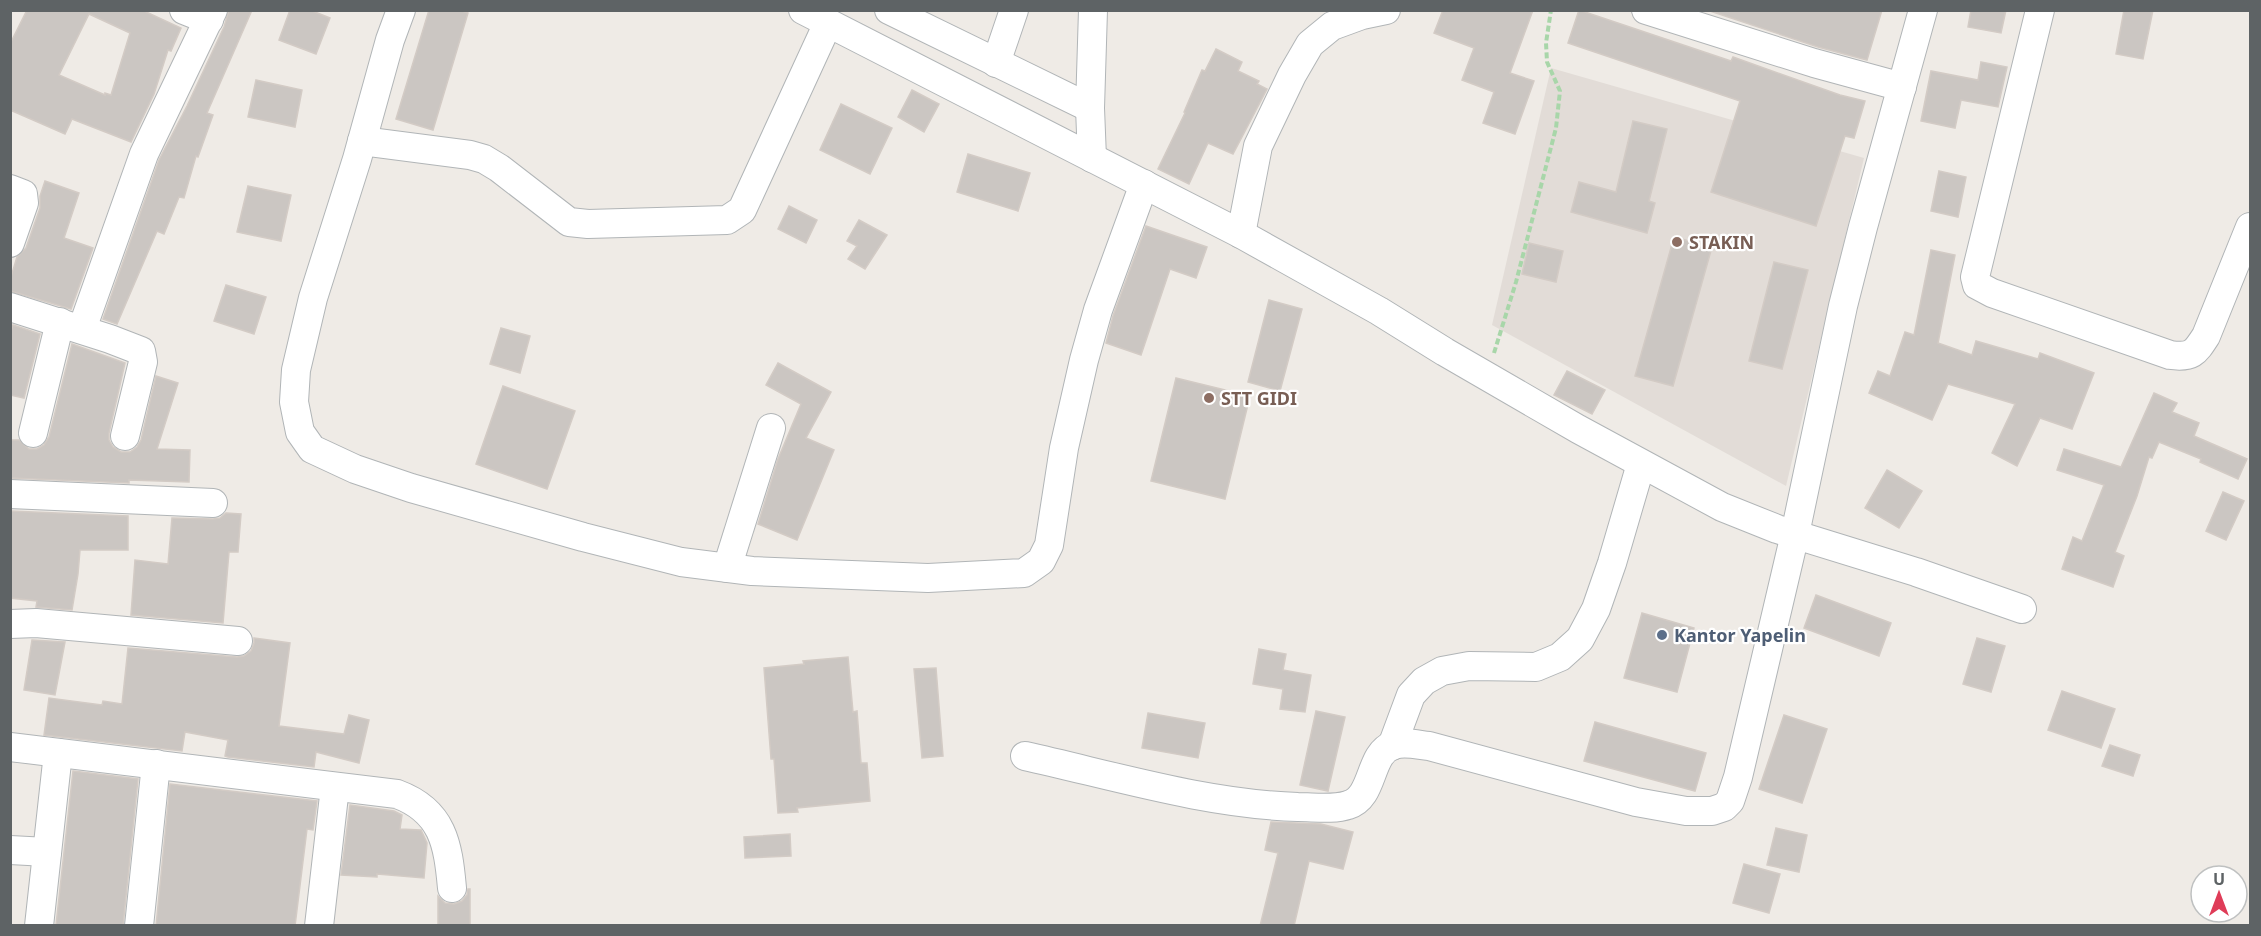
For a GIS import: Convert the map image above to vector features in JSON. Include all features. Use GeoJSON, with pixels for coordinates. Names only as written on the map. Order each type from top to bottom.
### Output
{"type":"FeatureCollection","features":[{"type":"Feature","properties":{"kind":"street"},"geometry":{"type":"LineString","coordinates":[[401,10],[313,298],[296,370],[294,402],[300,432],[312,449],[355,469],[411,488],[670,560],[752,572],[928,578],[1024,573],[1041,561],[1048,545],[1064,448],[1098,310],[1116,170],[1090,108],[1093,10]]}},
{"type":"Feature","properties":{"kind":"street"},"geometry":{"type":"LineString","coordinates":[[803,10],[1242,234],[1641,464],[1722,507],[1777,529],[1916,572],[2022,609]]}},
{"type":"Feature","properties":{"kind":"street"},"geometry":{"type":"LineString","coordinates":[[889,10],[1090,108]]}},
{"type":"Feature","properties":{"kind":"street"},"geometry":{"type":"LineString","coordinates":[[996,63],[1014,10]]}},
{"type":"Feature","properties":{"kind":"street"},"geometry":{"type":"LineString","coordinates":[[1242,234],[1258,146],[1292,75],[1310,44],[1321,10]]}},
{"type":"Feature","properties":{"kind":"street"},"geometry":{"type":"LineString","coordinates":[[1310,44],[1332,26],[1362,15],[1386,10]]}},
{"type":"Feature","properties":{"kind":"street"},"geometry":{"type":"LineString","coordinates":[[1646,10],[1814,63],[1902,87]]}},
{"type":"Feature","properties":{"kind":"street"},"geometry":{"type":"LineString","coordinates":[[1025,756],[1245,804],[1335,807],[1351,805],[1363,794],[1381,754],[1392,746],[1407,743],[1430,746],[1625,799],[1686,811],[1712,811],[1724,807],[1730,801],[1738,777],[1795,534],[1846,295],[1923,10]]}},
{"type":"Feature","properties":{"kind":"street"},"geometry":{"type":"LineString","coordinates":[[2040,10],[1975,277],[1977,285],[1992,293],[2114,336],[2170,355],[2183,357],[2196,352],[2206,336],[2250,227]]}},
{"type":"Feature","properties":{"kind":"street"},"geometry":{"type":"LineString","coordinates":[[33,433],[71,326],[202,14]]}},
{"type":"Feature","properties":{"kind":"street"},"geometry":{"type":"LineString","coordinates":[[362,141],[484,159],[569,222],[588,225],[727,220],[742,210],[828,23]]}},
{"type":"Feature","properties":{"kind":"street"},"geometry":{"type":"LineString","coordinates":[[10,189],[23,194],[24,203],[10,243]]}},
{"type":"Feature","properties":{"kind":"street"},"geometry":{"type":"LineString","coordinates":[[10,307],[138,348],[144,354],[125,436]]}},
{"type":"Feature","properties":{"kind":"street"},"geometry":{"type":"LineString","coordinates":[[727,568],[771,428]]}},
{"type":"Feature","properties":{"kind":"street"},"geometry":{"type":"LineString","coordinates":[[1392,746],[1411,695],[1424,681],[1442,671],[1468,666],[1536,667],[1560,657],[1580,639],[1596,609],[1641,464]]}},
{"type":"Feature","properties":{"kind":"street"},"geometry":{"type":"LineString","coordinates":[[10,494],[213,503]]}},
{"type":"Feature","properties":{"kind":"street"},"geometry":{"type":"LineString","coordinates":[[10,624],[36,623],[238,641]]}},
{"type":"Feature","properties":{"kind":"street"},"geometry":{"type":"LineString","coordinates":[[10,747],[397,794],[425,808],[437,824],[445,840],[452,888]]}},
{"type":"Feature","properties":{"kind":"street"},"geometry":{"type":"LineString","coordinates":[[39,926],[58,753]]}},
{"type":"Feature","properties":{"kind":"street"},"geometry":{"type":"LineString","coordinates":[[139,926],[156,764]]}},
{"type":"Feature","properties":{"kind":"street"},"geometry":{"type":"LineString","coordinates":[[319,926],[335,787]]}},
{"type":"Feature","properties":{"kind":"street"},"geometry":{"type":"LineString","coordinates":[[10,849],[47,852]]}},
{"type":"Feature","properties":{"kind":"path"},"geometry":{"type":"LineString","coordinates":[[1487,376],[1516,282],[1556,128],[1560,91],[1547,62],[1551,10]]}},
{"type":"Feature","properties":{"kind":"shaded area","name":"STAKIN"},"geometry":{"type":"Polygon","coordinates":[[[1551,68],[1864,158],[1786,486],[1492,325],[1551,68]]]}},
{"type":"Feature","properties":{"kind":"building"},"geometry":{"type":"Polygon","coordinates":[[[27,10],[142,10],[181,28],[171,51],[168,50],[154,94],[131,142],[72,119],[65,134],[10,110],[10,44],[27,10]],[[89,14],[59,75],[105,95],[105,93],[111,95],[130,33],[89,14]]]}},
{"type":"Feature","properties":{"kind":"building"},"geometry":{"type":"Polygon","coordinates":[[[229,10],[252,10],[207,113],[213,115],[198,157],[196,156],[184,198],[179,197],[164,234],[157,231],[117,324],[103,319],[159,160],[224,27],[229,10]]]}},
{"type":"Feature","properties":{"kind":"building"},"geometry":{"type":"Polygon","coordinates":[[[290,10],[310,10],[330,18],[316,54],[279,40],[290,10]]]}},
{"type":"Feature","properties":{"kind":"building"},"geometry":{"type":"Polygon","coordinates":[[[429,10],[459,10],[468,13],[433,130],[396,119],[429,10]]]}},
{"type":"Feature","properties":{"kind":"building"},"geometry":{"type":"Polygon","coordinates":[[[1443,10],[1533,10],[1510,73],[1534,81],[1515,134],[1483,123],[1494,92],[1462,80],[1474,48],[1434,33],[1443,10]]]}},
{"type":"Feature","properties":{"kind":"building"},"geometry":{"type":"Polygon","coordinates":[[[1579,10],[1731,61],[1733,57],[1840,95],[1865,101],[1854,138],[1845,136],[1816,226],[1711,192],[1740,101],[1568,43],[1579,10]]]}},
{"type":"Feature","properties":{"kind":"building"},"geometry":{"type":"Polygon","coordinates":[[[1707,10],[1882,10],[1867,60],[1818,47],[1707,10]]]}},
{"type":"Feature","properties":{"kind":"building"},"geometry":{"type":"Polygon","coordinates":[[[1971,10],[2006,10],[2001,33],[1968,27],[1971,10]]]}},
{"type":"Feature","properties":{"kind":"building"},"geometry":{"type":"Polygon","coordinates":[[[2124,10],[2153,10],[2143,59],[2116,54],[2124,10]]]}},
{"type":"Feature","properties":{"kind":"building"},"geometry":{"type":"Polygon","coordinates":[[[1216,49],[1242,62],[1238,71],[1259,81],[1257,84],[1267,89],[1233,154],[1208,143],[1189,184],[1158,169],[1185,113],[1202,70],[1205,71],[1216,49]]]}},
{"type":"Feature","properties":{"kind":"building"},"geometry":{"type":"Polygon","coordinates":[[[1981,62],[2007,67],[1998,107],[1961,100],[1955,128],[1921,121],[1931,71],[1978,80],[1981,62]]]}},
{"type":"Feature","properties":{"kind":"building"},"geometry":{"type":"Polygon","coordinates":[[[256,80],[302,90],[295,127],[248,117],[256,80]]]}},
{"type":"Feature","properties":{"kind":"building"},"geometry":{"type":"Polygon","coordinates":[[[912,90],[939,104],[924,132],[898,117],[912,90]]]}},
{"type":"Feature","properties":{"kind":"building"},"geometry":{"type":"Polygon","coordinates":[[[841,104],[892,128],[870,174],[820,150],[841,104]]]}},
{"type":"Feature","properties":{"kind":"building"},"geometry":{"type":"Polygon","coordinates":[[[1633,121],[1667,129],[1649,201],[1655,203],[1647,233],[1571,212],[1579,182],[1616,192],[1633,121]]]}},
{"type":"Feature","properties":{"kind":"building"},"geometry":{"type":"Polygon","coordinates":[[[968,154],[1030,173],[1018,211],[957,192],[968,154]]]}},
{"type":"Feature","properties":{"kind":"building"},"geometry":{"type":"Polygon","coordinates":[[[1939,171],[1966,177],[1958,217],[1931,211],[1939,171]]]}},
{"type":"Feature","properties":{"kind":"building"},"geometry":{"type":"Polygon","coordinates":[[[45,181],[79,193],[64,238],[93,248],[71,309],[10,291],[10,280],[17,257],[26,248],[40,208],[40,196],[45,181]]]}},
{"type":"Feature","properties":{"kind":"building"},"geometry":{"type":"Polygon","coordinates":[[[248,186],[291,195],[281,241],[237,232],[248,186]]]}},
{"type":"Feature","properties":{"kind":"building"},"geometry":{"type":"Polygon","coordinates":[[[789,206],[817,220],[806,243],[778,229],[789,206]]]}},
{"type":"Feature","properties":{"kind":"building"},"geometry":{"type":"Polygon","coordinates":[[[859,220],[887,235],[865,269],[848,259],[857,246],[847,241],[859,220]]]}},
{"type":"Feature","properties":{"kind":"building"},"geometry":{"type":"Polygon","coordinates":[[[1146,226],[1207,247],[1196,278],[1170,269],[1141,355],[1106,343],[1113,316],[1146,226]]]}},
{"type":"Feature","properties":{"kind":"building"},"geometry":{"type":"Polygon","coordinates":[[[1674,237],[1712,247],[1673,386],[1635,376],[1674,237]]]}},
{"type":"Feature","properties":{"kind":"building"},"geometry":{"type":"Polygon","coordinates":[[[1529,243],[1563,251],[1556,282],[1522,274],[1529,243]]]}},
{"type":"Feature","properties":{"kind":"building"},"geometry":{"type":"Polygon","coordinates":[[[1931,250],[1955,255],[1938,343],[1972,355],[1976,341],[2038,359],[2040,353],[2094,373],[2072,429],[2040,418],[2017,466],[1992,453],[2015,404],[1948,384],[1932,420],[1869,393],[1878,371],[1890,376],[1905,332],[1914,335],[1931,250]]]}},
{"type":"Feature","properties":{"kind":"building"},"geometry":{"type":"Polygon","coordinates":[[[1774,262],[1808,270],[1782,369],[1749,361],[1774,262]]]}},
{"type":"Feature","properties":{"kind":"building"},"geometry":{"type":"Polygon","coordinates":[[[226,285],[266,297],[254,334],[214,321],[226,285]]]}},
{"type":"Feature","properties":{"kind":"building"},"geometry":{"type":"Polygon","coordinates":[[[1269,300],[1302,309],[1280,391],[1248,382],[1269,300]]]}},
{"type":"Feature","properties":{"kind":"building"},"geometry":{"type":"Polygon","coordinates":[[[13,325],[40,334],[24,398],[10,395],[10,335],[13,325]]]}},
{"type":"Feature","properties":{"kind":"building"},"geometry":{"type":"Polygon","coordinates":[[[501,328],[530,336],[520,373],[490,364],[501,328]]]}},
{"type":"Feature","properties":{"kind":"building"},"geometry":{"type":"Polygon","coordinates":[[[72,344],[125,363],[109,433],[109,440],[113,447],[121,452],[130,452],[141,440],[156,376],[178,383],[157,449],[190,450],[189,482],[129,480],[129,483],[10,478],[10,440],[19,440],[29,449],[37,449],[44,445],[49,437],[72,344]]]}},
{"type":"Feature","properties":{"kind":"building"},"geometry":{"type":"Polygon","coordinates":[[[778,363],[831,392],[806,438],[834,450],[797,540],[758,524],[778,459],[801,404],[766,385],[778,363]]]}},
{"type":"Feature","properties":{"kind":"building"},"geometry":{"type":"Polygon","coordinates":[[[1567,371],[1605,390],[1592,414],[1554,395],[1567,371]]]}},
{"type":"Feature","properties":{"kind":"building"},"geometry":{"type":"Polygon","coordinates":[[[1176,378],[1250,396],[1225,499],[1151,481],[1176,378]]]}},
{"type":"Feature","properties":{"kind":"building"},"geometry":{"type":"Polygon","coordinates":[[[503,386],[575,411],[547,489],[476,464],[503,386]]]}},
{"type":"Feature","properties":{"kind":"building"},"geometry":{"type":"Polygon","coordinates":[[[2154,393],[2177,403],[2172,412],[2199,423],[2194,436],[2247,459],[2238,479],[2200,462],[2201,459],[2159,442],[2152,458],[2149,457],[2137,496],[2115,552],[2124,556],[2113,587],[2062,569],[2073,537],[2082,541],[2104,485],[2057,470],[2064,449],[2121,467],[2154,393]]]}},
{"type":"Feature","properties":{"kind":"building"},"geometry":{"type":"Polygon","coordinates":[[[1887,470],[1922,491],[1899,528],[1865,508],[1887,470]]]}},
{"type":"Feature","properties":{"kind":"building"},"geometry":{"type":"Polygon","coordinates":[[[2223,492],[2244,501],[2226,540],[2206,531],[2223,492]]]}},
{"type":"Feature","properties":{"kind":"building"},"geometry":{"type":"Polygon","coordinates":[[[10,511],[128,516],[128,550],[80,550],[72,610],[36,607],[37,601],[10,598],[10,511]]]}},
{"type":"Feature","properties":{"kind":"building"},"geometry":{"type":"Polygon","coordinates":[[[226,513],[241,514],[238,552],[229,552],[223,623],[131,615],[135,560],[168,564],[172,518],[213,519],[220,518],[226,513]]]}},
{"type":"Feature","properties":{"kind":"building"},"geometry":{"type":"Polygon","coordinates":[[[1816,595],[1891,623],[1879,656],[1804,628],[1816,595]]]}},
{"type":"Feature","properties":{"kind":"building"},"geometry":{"type":"Polygon","coordinates":[[[1642,613],[1694,628],[1677,692],[1624,678],[1642,613]]]}},
{"type":"Feature","properties":{"kind":"building"},"geometry":{"type":"Polygon","coordinates":[[[254,638],[290,643],[279,726],[344,734],[349,715],[369,720],[359,763],[316,752],[314,767],[228,757],[225,756],[228,740],[185,732],[182,751],[44,735],[49,698],[102,705],[103,701],[122,704],[128,648],[237,657],[244,656],[251,651],[254,638]]]}},
{"type":"Feature","properties":{"kind":"building"},"geometry":{"type":"Polygon","coordinates":[[[1977,638],[2005,646],[1991,692],[1963,684],[1977,638]]]}},
{"type":"Feature","properties":{"kind":"building"},"geometry":{"type":"Polygon","coordinates":[[[32,640],[65,642],[55,695],[24,690],[32,640]]]}},
{"type":"Feature","properties":{"kind":"building"},"geometry":{"type":"Polygon","coordinates":[[[1259,649],[1286,654],[1283,670],[1311,675],[1305,712],[1280,709],[1283,689],[1253,684],[1259,649]]]}},
{"type":"Feature","properties":{"kind":"building"},"geometry":{"type":"Polygon","coordinates":[[[848,657],[853,712],[857,711],[861,763],[867,763],[870,801],[797,808],[798,812],[778,813],[764,668],[804,664],[803,661],[848,657]]]}},
{"type":"Feature","properties":{"kind":"building"},"geometry":{"type":"Polygon","coordinates":[[[936,668],[943,756],[922,758],[914,669],[936,668]]]}},
{"type":"Feature","properties":{"kind":"building"},"geometry":{"type":"Polygon","coordinates":[[[2062,691],[2115,709],[2101,748],[2048,730],[2062,691]]]}},
{"type":"Feature","properties":{"kind":"building"},"geometry":{"type":"Polygon","coordinates":[[[1316,711],[1345,717],[1328,791],[1300,785],[1316,711]]]}},
{"type":"Feature","properties":{"kind":"building"},"geometry":{"type":"Polygon","coordinates":[[[1148,713],[1205,723],[1198,758],[1142,748],[1148,713]]]}},
{"type":"Feature","properties":{"kind":"building"},"geometry":{"type":"Polygon","coordinates":[[[1784,715],[1827,729],[1802,803],[1759,789],[1784,715]]]}},
{"type":"Feature","properties":{"kind":"building"},"geometry":{"type":"Polygon","coordinates":[[[1595,722],[1706,753],[1695,791],[1584,761],[1595,722]]]}},
{"type":"Feature","properties":{"kind":"building"},"geometry":{"type":"Polygon","coordinates":[[[2110,745],[2140,755],[2133,776],[2102,766],[2110,745]]]}},
{"type":"Feature","properties":{"kind":"building"},"geometry":{"type":"Polygon","coordinates":[[[73,771],[138,779],[123,926],[56,925],[73,771]]]}},
{"type":"Feature","properties":{"kind":"building"},"geometry":{"type":"Polygon","coordinates":[[[170,784],[317,801],[313,830],[307,829],[295,926],[156,926],[170,784]]]}},
{"type":"Feature","properties":{"kind":"building"},"geometry":{"type":"Polygon","coordinates":[[[350,805],[394,811],[402,815],[400,829],[421,830],[427,843],[424,878],[377,874],[377,877],[341,875],[350,805]]]}},
{"type":"Feature","properties":{"kind":"building"},"geometry":{"type":"Polygon","coordinates":[[[1271,822],[1321,824],[1353,832],[1343,869],[1309,861],[1294,926],[1260,926],[1278,853],[1265,850],[1271,822]]]}},
{"type":"Feature","properties":{"kind":"building"},"geometry":{"type":"Polygon","coordinates":[[[1776,828],[1807,835],[1799,872],[1767,865],[1776,828]]]}},
{"type":"Feature","properties":{"kind":"building"},"geometry":{"type":"Polygon","coordinates":[[[790,834],[791,856],[745,858],[744,837],[790,834]]]}},
{"type":"Feature","properties":{"kind":"building"},"geometry":{"type":"Polygon","coordinates":[[[1744,864],[1780,874],[1769,913],[1733,903],[1744,864]]]}},
{"type":"Feature","properties":{"kind":"building"},"geometry":{"type":"Polygon","coordinates":[[[470,889],[470,926],[438,926],[438,896],[445,903],[454,904],[462,901],[470,889]]]}},
{"type":"Feature","properties":{"kind":"place","name":"STAKIN"},"geometry":{"type":"Point","coordinates":[1677,242]}},
{"type":"Feature","properties":{"kind":"place","name":"STT GIDI"},"geometry":{"type":"Point","coordinates":[1209,398]}},
{"type":"Feature","properties":{"kind":"place","name":"Kantor Yapelin"},"geometry":{"type":"Point","coordinates":[1662,635]}}]}
